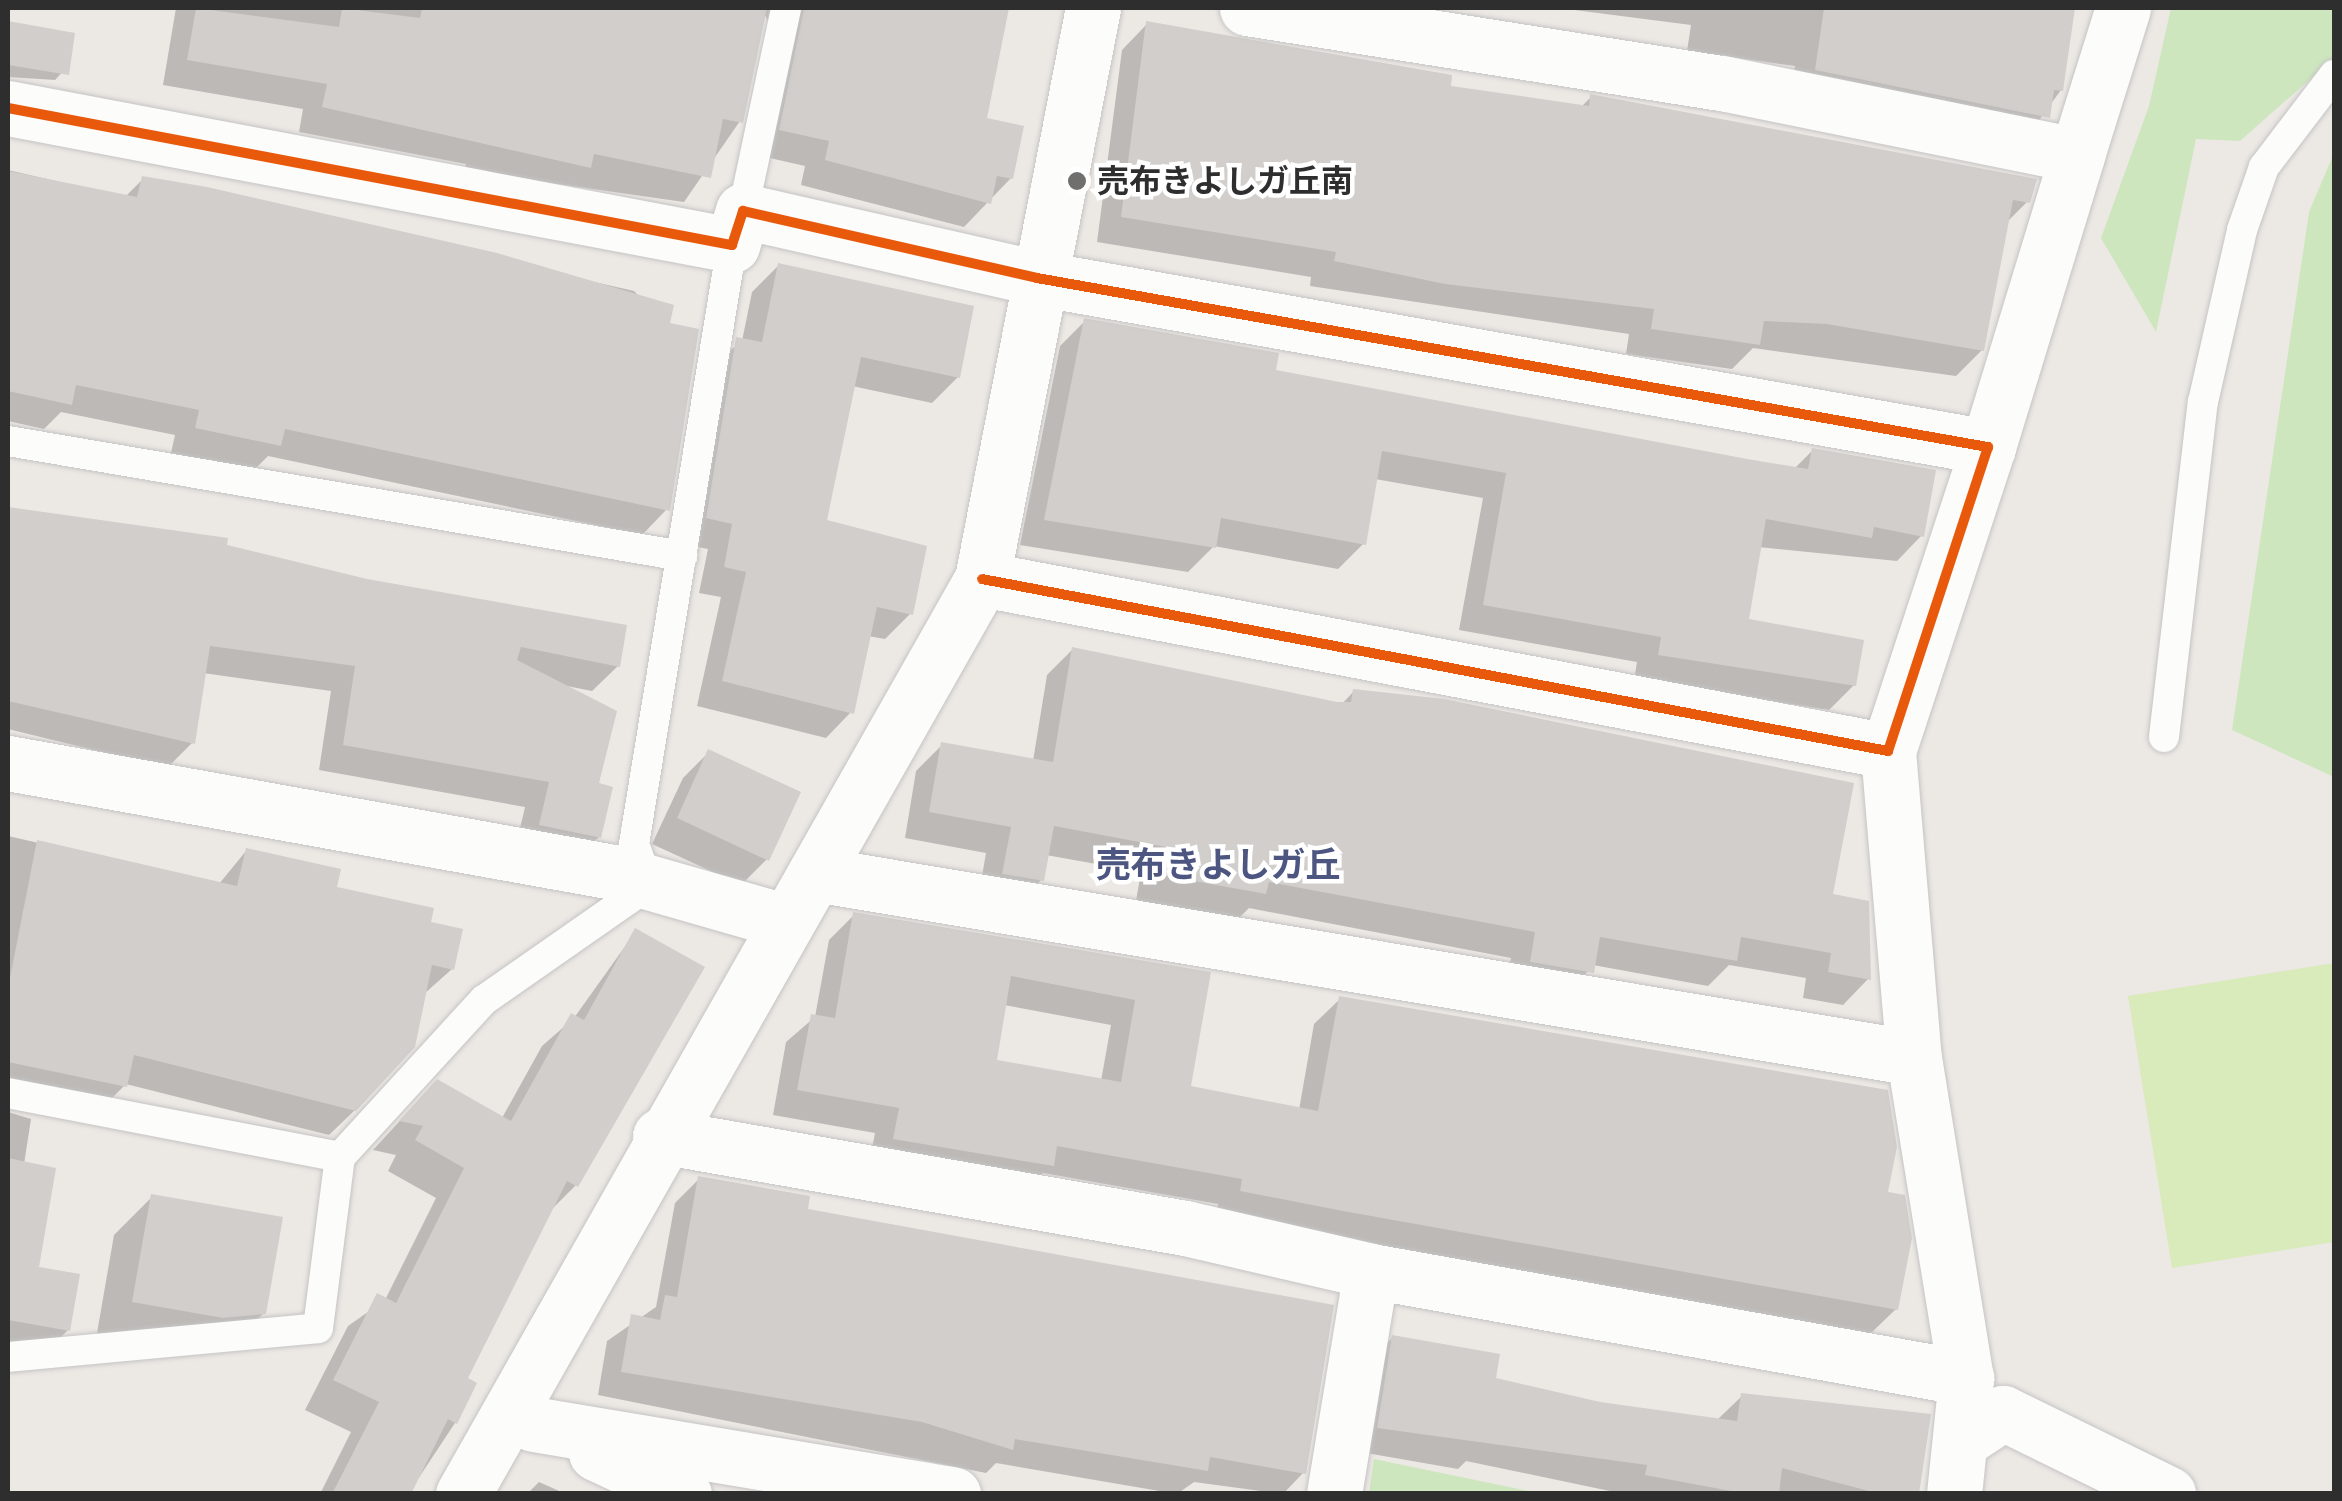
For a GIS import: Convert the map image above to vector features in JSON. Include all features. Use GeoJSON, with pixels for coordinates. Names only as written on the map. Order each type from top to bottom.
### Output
{"type":"FeatureCollection","features":[{"type":"Feature","properties":{"kind":"street"},"geometry":{"type":"LineString","coordinates":[[462,1494],[520,1419],[660,1136],[815,874],[982,579],[1037,278],[1094,8]]}},
{"type":"Feature","properties":{"kind":"street"},"geometry":{"type":"LineString","coordinates":[[1247,8],[1722,83],[2077,155]]}},
{"type":"Feature","properties":{"kind":"street"},"geometry":{"type":"LineString","coordinates":[[1954,1494],[1966,1378],[1914,1058],[1888,751],[1988,447],[2122,8]]}},
{"type":"Feature","properties":{"kind":"street"},"geometry":{"type":"LineString","coordinates":[[8,108],[1037,278],[1988,447]]}},
{"type":"Feature","properties":{"kind":"street"},"geometry":{"type":"LineString","coordinates":[[982,579],[1888,751]]}},
{"type":"Feature","properties":{"kind":"street"},"geometry":{"type":"LineString","coordinates":[[8,763],[649,884],[784,921]]}},
{"type":"Feature","properties":{"kind":"street"},"geometry":{"type":"LineString","coordinates":[[815,874],[1914,1058]]}},
{"type":"Feature","properties":{"kind":"street"},"geometry":{"type":"LineString","coordinates":[[660,1136],[1185,1228],[1372,1270],[1966,1378]]}},
{"type":"Feature","properties":{"kind":"street"},"geometry":{"type":"LineString","coordinates":[[1334,1494],[1372,1270]]}},
{"type":"Feature","properties":{"kind":"street"},"geometry":{"type":"LineString","coordinates":[[1962,1440],[2003,1413],[2168,1494]]}},
{"type":"Feature","properties":{"kind":"street"},"geometry":{"type":"LineString","coordinates":[[520,1419],[684,1494]]}},
{"type":"Feature","properties":{"kind":"street"},"geometry":{"type":"LineString","coordinates":[[520,1419],[953,1494]]}},
{"type":"Feature","properties":{"kind":"lane"},"geometry":{"type":"LineString","coordinates":[[8,1357],[318,1328],[340,1157],[484,1000],[649,884],[634,844],[738,228],[786,8]]}},
{"type":"Feature","properties":{"kind":"lane"},"geometry":{"type":"LineString","coordinates":[[2164,737],[2203,402],[2242,230],[2264,167],[2334,74]]}},
{"type":"Feature","properties":{"kind":"lane"},"geometry":{"type":"LineString","coordinates":[[8,441],[682,556]]}},
{"type":"Feature","properties":{"kind":"lane"},"geometry":{"type":"LineString","coordinates":[[8,1093],[340,1157]]}},
{"type":"Feature","properties":{"kind":"green space"},"geometry":{"type":"Polygon","coordinates":[[[2171,8],[2334,8],[2334,58],[2240,141],[2196,139],[2156,332],[2101,238],[2149,106],[2171,8]]]}},
{"type":"Feature","properties":{"kind":"green space"},"geometry":{"type":"Polygon","coordinates":[[[2334,153],[2334,777],[2232,730],[2309,212],[2334,153]]]}},
{"type":"Feature","properties":{"kind":"green space"},"geometry":{"type":"Polygon","coordinates":[[[2334,963],[2334,1242],[2172,1268],[2128,996],[2334,963]]]}},
{"type":"Feature","properties":{"kind":"green space"},"geometry":{"type":"Polygon","coordinates":[[[1374,1459],[1538,1493],[1369,1493],[1374,1459]]]}},
{"type":"Feature","properties":{"kind":"building"},"geometry":{"type":"Polygon","coordinates":[[[196,8],[339,27],[342,8],[420,18],[422,8],[767,8],[743,123],[723,119],[711,178],[594,154],[591,168],[322,107],[327,84],[187,60],[196,8]]]}},
{"type":"Feature","properties":{"kind":"building"},"geometry":{"type":"Polygon","coordinates":[[[804,8],[1009,8],[987,118],[1024,126],[1013,179],[997,176],[991,204],[825,160],[829,141],[779,130],[804,8]]]}},
{"type":"Feature","properties":{"kind":"building"},"geometry":{"type":"Polygon","coordinates":[[[1824,8],[2075,8],[2063,91],[2054,90],[2050,118],[1815,70],[1824,8]]]}},
{"type":"Feature","properties":{"kind":"building"},"geometry":{"type":"Polygon","coordinates":[[[8,21],[75,33],[69,75],[8,65],[8,21]]]}},
{"type":"Feature","properties":{"kind":"building"},"geometry":{"type":"Polygon","coordinates":[[[1146,21],[1452,75],[1451,86],[1589,106],[1590,94],[2037,179],[2030,203],[2013,200],[1984,351],[1827,324],[1764,321],[1760,345],[1651,329],[1654,309],[1445,284],[1334,261],[1336,252],[1121,217],[1146,21]]]}},
{"type":"Feature","properties":{"kind":"building"},"geometry":{"type":"Polygon","coordinates":[[[8,171],[137,197],[142,176],[207,187],[497,253],[674,305],[670,323],[699,329],[670,511],[285,429],[281,446],[195,428],[199,410],[76,385],[72,405],[8,391],[8,171]]]}},
{"type":"Feature","properties":{"kind":"building"},"geometry":{"type":"Polygon","coordinates":[[[778,263],[974,306],[960,378],[861,357],[827,520],[927,546],[913,615],[877,607],[854,714],[722,681],[746,572],[724,567],[732,524],[706,518],[736,337],[762,342],[778,263]]]}},
{"type":"Feature","properties":{"kind":"building"},"geometry":{"type":"Polygon","coordinates":[[[1084,318],[1279,353],[1276,370],[1747,459],[1808,469],[1812,448],[1936,470],[1924,537],[1874,527],[1872,538],[1766,519],[1749,619],[1864,640],[1856,686],[1658,655],[1661,637],[1483,605],[1506,473],[1382,451],[1366,545],[1221,518],[1216,548],[1044,520],[1084,318]]]}},
{"type":"Feature","properties":{"kind":"building"},"geometry":{"type":"Polygon","coordinates":[[[8,507],[228,538],[227,545],[367,579],[627,625],[620,667],[521,647],[517,660],[617,711],[599,783],[613,787],[601,838],[539,825],[549,782],[343,745],[355,666],[210,646],[195,744],[8,701],[8,507]]]}},
{"type":"Feature","properties":{"kind":"building"},"geometry":{"type":"Polygon","coordinates":[[[1072,647],[1337,702],[1351,702],[1353,689],[1444,699],[1854,783],[1833,894],[1869,901],[1871,980],[1828,972],[1831,953],[1741,937],[1737,961],[1600,937],[1594,973],[1530,962],[1535,932],[1269,882],[1266,894],[1161,875],[1166,847],[1054,826],[1044,881],[1002,874],[1011,827],[929,812],[941,742],[1053,762],[1072,647]]]}},
{"type":"Feature","properties":{"kind":"building"},"geometry":{"type":"Polygon","coordinates":[[[708,749],[801,792],[769,861],[677,818],[708,749]]]}},
{"type":"Feature","properties":{"kind":"building"},"geometry":{"type":"Polygon","coordinates":[[[37,840],[237,886],[246,848],[341,869],[337,887],[434,908],[431,922],[463,929],[454,970],[432,965],[415,1047],[356,1111],[134,1055],[127,1087],[8,1062],[8,988],[37,840]]]}},
{"type":"Feature","properties":{"kind":"building"},"geometry":{"type":"Polygon","coordinates":[[[853,912],[1211,972],[1191,1086],[1318,1111],[1339,996],[1888,1090],[1897,1147],[1888,1192],[1905,1195],[1912,1238],[1898,1310],[1240,1191],[1242,1179],[1057,1146],[1054,1166],[893,1139],[899,1108],[797,1090],[811,1014],[835,1018],[853,912]],[[1011,976],[997,1060],[1121,1082],[1135,1000],[1011,976]]]}},
{"type":"Feature","properties":{"kind":"building"},"geometry":{"type":"Polygon","coordinates":[[[635,928],[705,967],[578,1187],[567,1181],[468,1378],[477,1383],[457,1424],[448,1419],[411,1494],[332,1494],[379,1402],[333,1380],[377,1293],[396,1303],[464,1168],[415,1140],[423,1126],[399,1121],[437,1079],[511,1121],[571,1013],[584,1020],[635,928]]]}},
{"type":"Feature","properties":{"kind":"building"},"geometry":{"type":"Polygon","coordinates":[[[8,1158],[56,1168],[39,1267],[80,1274],[70,1331],[8,1320],[8,1158]]]}},
{"type":"Feature","properties":{"kind":"building"},"geometry":{"type":"Polygon","coordinates":[[[698,1176],[810,1196],[808,1209],[1334,1305],[1306,1474],[1210,1457],[1208,1471],[1015,1439],[1013,1450],[922,1422],[621,1372],[631,1314],[660,1320],[665,1295],[677,1297],[698,1176]]]}},
{"type":"Feature","properties":{"kind":"building"},"geometry":{"type":"Polygon","coordinates":[[[151,1194],[283,1217],[266,1314],[223,1318],[132,1302],[151,1194]]]}},
{"type":"Feature","properties":{"kind":"building"},"geometry":{"type":"Polygon","coordinates":[[[1392,1335],[1500,1354],[1496,1378],[1600,1402],[1737,1421],[1741,1393],[1931,1414],[1919,1494],[1880,1494],[1782,1468],[1779,1494],[1747,1494],[1645,1475],[1647,1465],[1377,1428],[1392,1335]]]}},
{"type":"Feature","properties":{"kind":"cycle path"},"geometry":{"type":"LineString","coordinates":[[8,108],[732,245],[743,211],[1037,278],[1988,447],[1888,751],[982,579]]}},
{"type":"Feature","properties":{"kind":"place","name":"売布きよしガ丘南"},"geometry":{"type":"Point","coordinates":[1077,181]}},
{"type":"Feature","properties":{"kind":"district","name":"売布きよしガ丘"},"geometry":{"type":"Point","coordinates":[1218,865]}}]}
